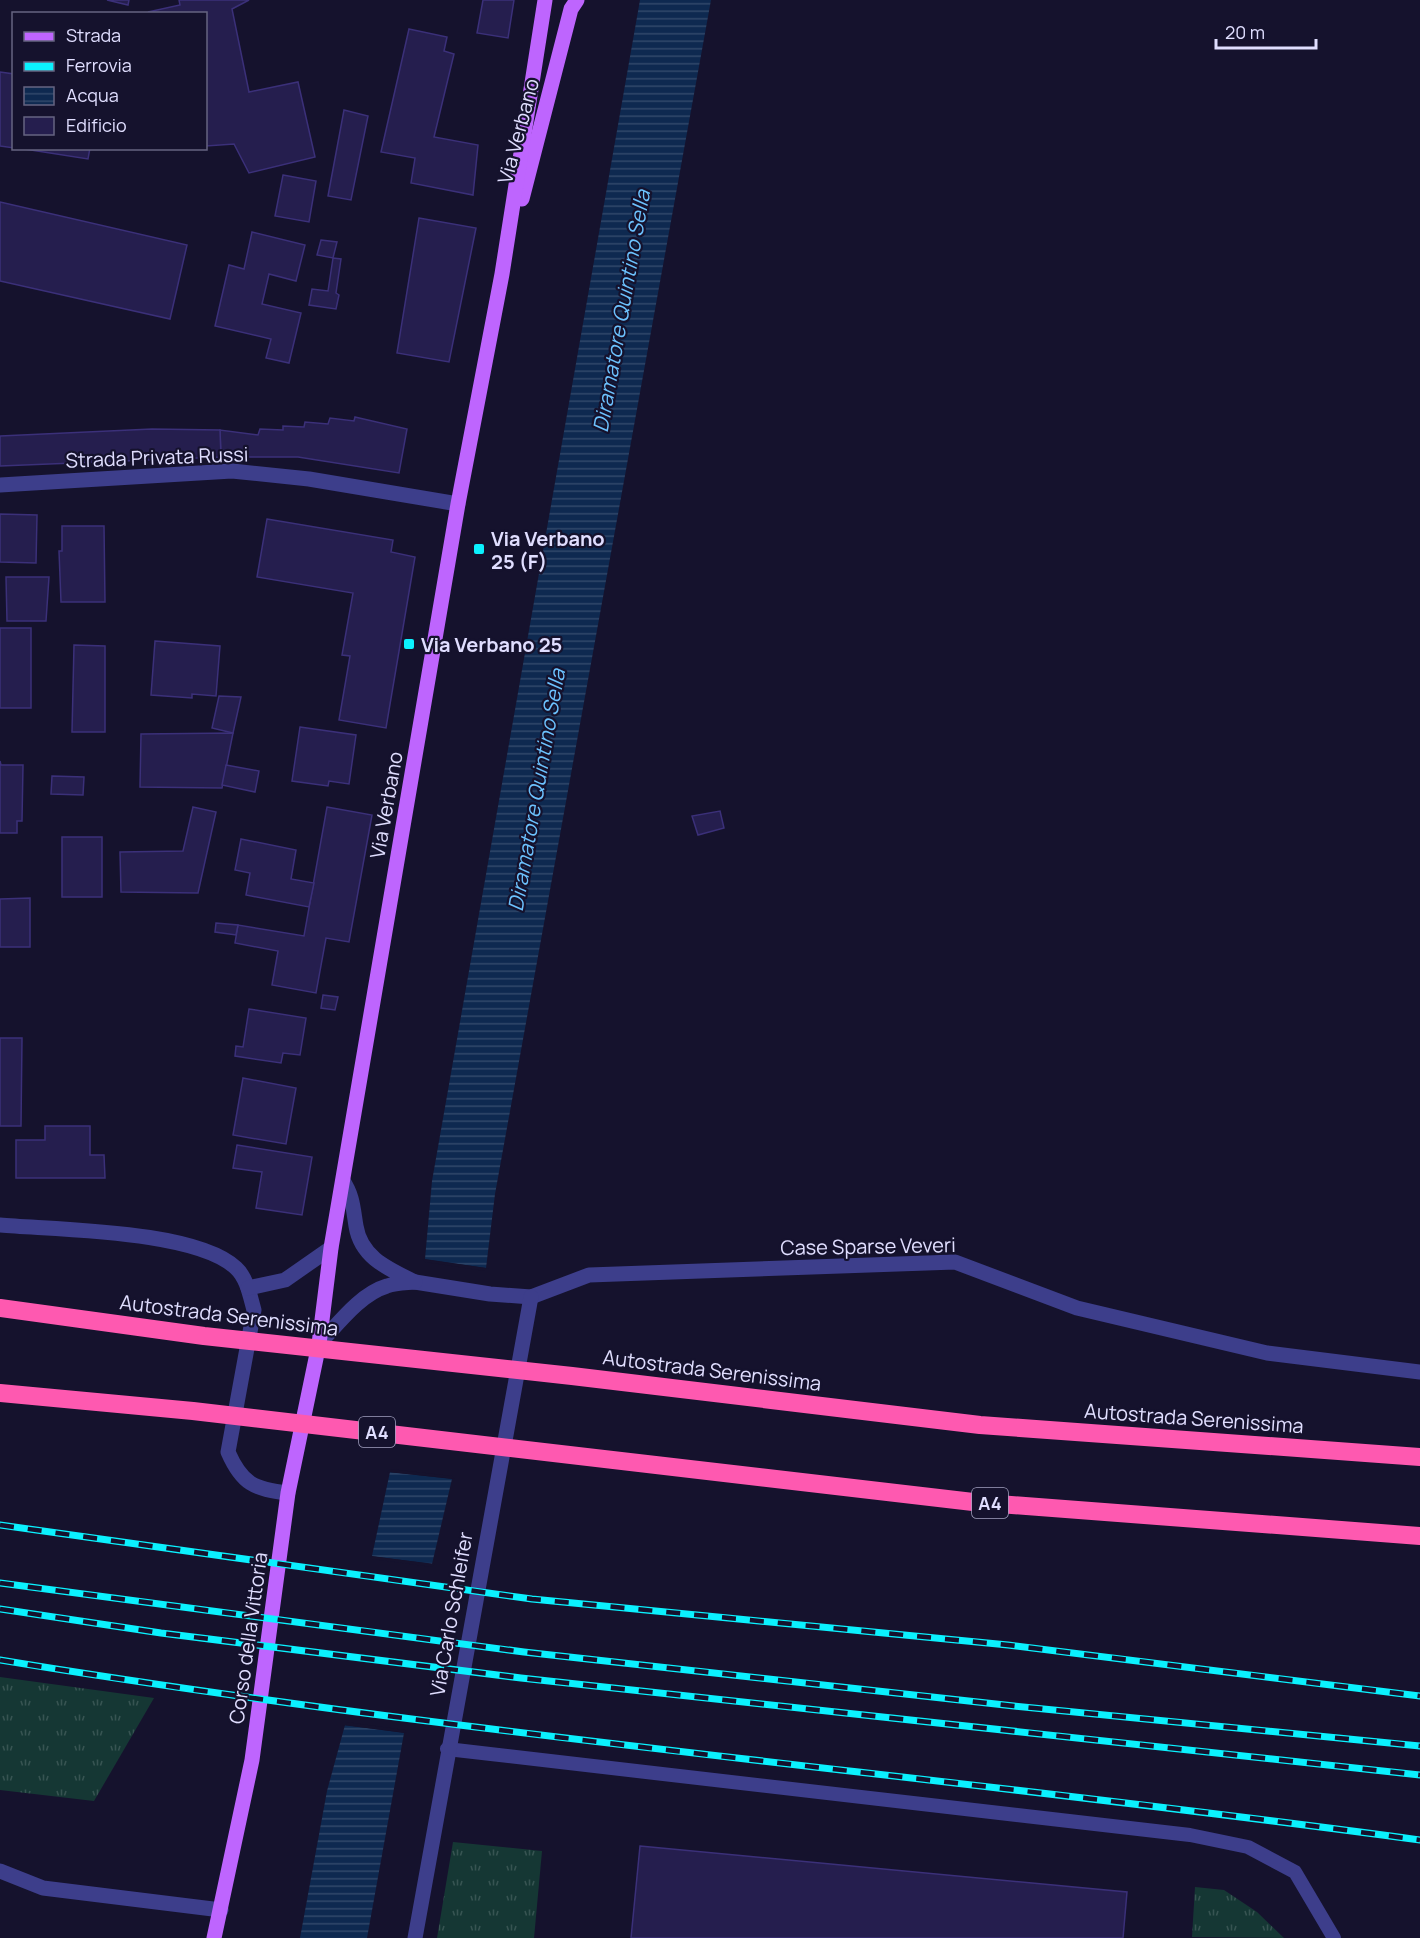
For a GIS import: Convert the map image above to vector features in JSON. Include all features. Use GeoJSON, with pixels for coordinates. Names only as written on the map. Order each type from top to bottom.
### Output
{"type":"FeatureCollection","features":[{"type":"Feature","properties":{"kind":"highway","name":"Autostrada Serenissima"},"geometry":{"type":"LineString","coordinates":[[0,1308],[204,1336],[572,1376],[980,1425],[1420,1457]]}},
{"type":"Feature","properties":{"kind":"highway","name":"A4"},"geometry":{"type":"LineString","coordinates":[[0,1393],[193,1411],[973,1502],[1420,1536]]}},
{"type":"Feature","properties":{"kind":"main road","name":"Via Verbano"},"geometry":{"type":"LineString","coordinates":[[319,1344],[331,1248],[458,504],[502,274],[545,0]]}},
{"type":"Feature","properties":{"kind":"main road","name":"Via Verbano"},"geometry":{"type":"LineString","coordinates":[[502,274],[571,9],[577,0]]}},
{"type":"Feature","properties":{"kind":"main road","name":"Corso della Vittoria"},"geometry":{"type":"LineString","coordinates":[[214,1937],[252,1760],[288,1493],[319,1344]]}},
{"type":"Feature","properties":{"kind":"street","name":"Strada Privata Russi"},"geometry":{"type":"LineString","coordinates":[[0,485],[231,471],[309,478],[458,504]]}},
{"type":"Feature","properties":{"kind":"street","name":"Case Sparse Veveri"},"geometry":{"type":"LineString","coordinates":[[343,1181],[355,1208],[356,1227],[362,1244],[375,1261],[415,1282]]}},
{"type":"Feature","properties":{"kind":"street"},"geometry":{"type":"LineString","coordinates":[[0,1225],[151,1238],[203,1249],[236,1268],[248,1287],[254,1310],[228,1452],[237,1473],[260,1489],[288,1493]]}},
{"type":"Feature","properties":{"kind":"street"},"geometry":{"type":"LineString","coordinates":[[248,1287],[285,1280],[331,1248]]}},
{"type":"Feature","properties":{"kind":"street","name":"Case Sparse Veveri"},"geometry":{"type":"LineString","coordinates":[[319,1344],[343,1318],[374,1292],[388,1285],[415,1282],[490,1294],[531,1297],[590,1275],[955,1262],[1088,1311],[1267,1353],[1420,1372]]}},
{"type":"Feature","properties":{"kind":"street","name":"Via Carlo Schleifer"},"geometry":{"type":"LineString","coordinates":[[415,1938],[447,1749],[531,1297]]}},
{"type":"Feature","properties":{"kind":"street"},"geometry":{"type":"LineString","coordinates":[[0,1870],[43,1888],[221,1910]]}},
{"type":"Feature","properties":{"kind":"lane"},"geometry":{"type":"LineString","coordinates":[[447,1749],[1190,1835],[1248,1847],[1295,1872],[1334,1938]]}},
{"type":"Feature","properties":{"kind":"green space"},"geometry":{"type":"Polygon","coordinates":[[[0,1677],[154,1698],[94,1801],[0,1790],[0,1677]]]}},
{"type":"Feature","properties":{"kind":"green space"},"geometry":{"type":"Polygon","coordinates":[[[453,1842],[542,1851],[534,1938],[437,1938],[453,1842]]]}},
{"type":"Feature","properties":{"kind":"green space"},"geometry":{"type":"Polygon","coordinates":[[[1195,1887],[1224,1890],[1257,1912],[1284,1938],[1192,1937],[1195,1887]]]}},
{"type":"Feature","properties":{"kind":"water","name":"Diramatore Quintino Sella"},"geometry":{"type":"Polygon","coordinates":[[[640,0],[711,0],[495,1194],[486,1268],[425,1259],[432,1181],[640,0]]]}},
{"type":"Feature","properties":{"kind":"water"},"geometry":{"type":"Polygon","coordinates":[[[390,1472],[452,1479],[432,1564],[372,1556],[390,1472]]]}},
{"type":"Feature","properties":{"kind":"water"},"geometry":{"type":"Polygon","coordinates":[[[345,1725],[404,1733],[367,1938],[300,1938],[327,1791],[345,1725]]]}},
{"type":"Feature","properties":{"kind":"pier"},"geometry":{"type":"Polygon","coordinates":[[[422,1259],[489,1269],[485,1271],[425,1262],[422,1259]]]}},
{"type":"Feature","properties":{"kind":"pier"},"geometry":{"type":"Polygon","coordinates":[[[390,1469],[452,1476],[455,1479],[387,1472],[390,1469]]]}},
{"type":"Feature","properties":{"kind":"pier"},"geometry":{"type":"Polygon","coordinates":[[[369,1556],[435,1564],[432,1567],[372,1559],[369,1556]]]}},
{"type":"Feature","properties":{"kind":"pier"},"geometry":{"type":"Polygon","coordinates":[[[346,1722],[405,1730],[407,1733],[342,1725],[346,1722]]]}},
{"type":"Feature","properties":{"kind":"building"},"geometry":{"type":"Polygon","coordinates":[[[107,0],[129,0],[128,5],[107,0]]]}},
{"type":"Feature","properties":{"kind":"building"},"geometry":{"type":"Polygon","coordinates":[[[179,0],[249,0],[232,9],[249,92],[298,82],[315,157],[249,173],[234,144],[207,146],[207,12],[148,12],[180,5],[179,0]]]}},
{"type":"Feature","properties":{"kind":"building"},"geometry":{"type":"Polygon","coordinates":[[[483,0],[514,0],[508,38],[477,33],[483,0]]]}},
{"type":"Feature","properties":{"kind":"building"},"geometry":{"type":"Polygon","coordinates":[[[409,29],[447,37],[444,51],[454,54],[434,137],[478,145],[473,195],[411,183],[415,158],[381,152],[409,29]]]}},
{"type":"Feature","properties":{"kind":"building"},"geometry":{"type":"Polygon","coordinates":[[[0,72],[12,74],[12,148],[0,146],[0,72]]]}},
{"type":"Feature","properties":{"kind":"building"},"geometry":{"type":"Polygon","coordinates":[[[344,110],[368,116],[351,200],[328,196],[344,110]]]}},
{"type":"Feature","properties":{"kind":"building"},"geometry":{"type":"Polygon","coordinates":[[[31,150],[90,150],[88,159],[31,150]]]}},
{"type":"Feature","properties":{"kind":"building"},"geometry":{"type":"Polygon","coordinates":[[[283,175],[316,181],[309,222],[275,216],[283,175]]]}},
{"type":"Feature","properties":{"kind":"building"},"geometry":{"type":"Polygon","coordinates":[[[0,202],[187,245],[170,319],[0,281],[0,202]]]}},
{"type":"Feature","properties":{"kind":"building"},"geometry":{"type":"Polygon","coordinates":[[[419,218],[476,228],[449,362],[397,353],[419,218]]]}},
{"type":"Feature","properties":{"kind":"building"},"geometry":{"type":"Polygon","coordinates":[[[252,232],[305,245],[296,281],[269,274],[262,304],[301,313],[289,363],[266,358],[271,339],[215,326],[229,265],[244,269],[252,232]]]}},
{"type":"Feature","properties":{"kind":"building"},"geometry":{"type":"Polygon","coordinates":[[[321,240],[337,242],[333,258],[317,255],[321,240]]]}},
{"type":"Feature","properties":{"kind":"building"},"geometry":{"type":"Polygon","coordinates":[[[333,258],[341,259],[336,309],[309,305],[312,289],[328,291],[333,258]]]}},
{"type":"Feature","properties":{"kind":"building"},"geometry":{"type":"Polygon","coordinates":[[[355,417],[407,429],[399,473],[298,457],[221,457],[220,430],[258,435],[260,429],[283,430],[283,426],[304,427],[305,422],[328,424],[330,418],[354,421],[355,417]]]}},
{"type":"Feature","properties":{"kind":"building"},"geometry":{"type":"Polygon","coordinates":[[[152,429],[220,430],[221,457],[0,466],[0,436],[152,429]]]}},
{"type":"Feature","properties":{"kind":"building"},"geometry":{"type":"Polygon","coordinates":[[[0,514],[37,515],[36,563],[0,562],[0,514]]]}},
{"type":"Feature","properties":{"kind":"building"},"geometry":{"type":"Polygon","coordinates":[[[267,519],[393,540],[391,552],[415,557],[386,728],[339,720],[350,656],[342,655],[353,593],[257,577],[267,519]]]}},
{"type":"Feature","properties":{"kind":"building"},"geometry":{"type":"Polygon","coordinates":[[[62,526],[104,526],[105,602],[61,602],[59,551],[62,551],[62,526]]]}},
{"type":"Feature","properties":{"kind":"building"},"geometry":{"type":"Polygon","coordinates":[[[6,577],[49,577],[46,621],[7,621],[6,577]]]}},
{"type":"Feature","properties":{"kind":"building"},"geometry":{"type":"Polygon","coordinates":[[[0,628],[31,628],[31,708],[0,708],[0,628]]]}},
{"type":"Feature","properties":{"kind":"building"},"geometry":{"type":"Polygon","coordinates":[[[155,641],[220,646],[216,696],[192,694],[192,698],[151,695],[155,641]]]}},
{"type":"Feature","properties":{"kind":"building"},"geometry":{"type":"Polygon","coordinates":[[[74,645],[105,646],[105,732],[72,732],[74,645]]]}},
{"type":"Feature","properties":{"kind":"building"},"geometry":{"type":"Polygon","coordinates":[[[219,696],[241,697],[233,733],[212,728],[219,696]]]}},
{"type":"Feature","properties":{"kind":"building"},"geometry":{"type":"Polygon","coordinates":[[[300,727],[356,735],[349,784],[329,781],[328,786],[292,781],[300,727]]]}},
{"type":"Feature","properties":{"kind":"building"},"geometry":{"type":"Polygon","coordinates":[[[233,733],[222,788],[140,787],[141,734],[233,733]]]}},
{"type":"Feature","properties":{"kind":"building"},"geometry":{"type":"Polygon","coordinates":[[[0,761],[1,765],[23,765],[22,821],[17,821],[17,833],[0,833],[0,761]]]}},
{"type":"Feature","properties":{"kind":"building"},"geometry":{"type":"Polygon","coordinates":[[[226,765],[259,771],[255,792],[222,785],[226,765]]]}},
{"type":"Feature","properties":{"kind":"building"},"geometry":{"type":"Polygon","coordinates":[[[52,776],[84,777],[83,795],[51,794],[52,776]]]}},
{"type":"Feature","properties":{"kind":"building"},"geometry":{"type":"Polygon","coordinates":[[[193,807],[216,812],[198,893],[121,892],[120,852],[183,851],[193,807]]]}},
{"type":"Feature","properties":{"kind":"building"},"geometry":{"type":"Polygon","coordinates":[[[327,807],[372,815],[349,942],[326,938],[316,993],[272,985],[278,951],[235,943],[238,925],[304,936],[327,807]]]}},
{"type":"Feature","properties":{"kind":"building"},"geometry":{"type":"Polygon","coordinates":[[[720,811],[724,828],[698,835],[692,816],[720,811]]]}},
{"type":"Feature","properties":{"kind":"building"},"geometry":{"type":"Polygon","coordinates":[[[62,837],[102,837],[102,897],[62,897],[62,837]]]}},
{"type":"Feature","properties":{"kind":"building"},"geometry":{"type":"Polygon","coordinates":[[[241,839],[296,850],[291,879],[314,883],[309,907],[246,895],[250,873],[235,870],[241,839]]]}},
{"type":"Feature","properties":{"kind":"building"},"geometry":{"type":"Polygon","coordinates":[[[30,898],[30,947],[0,947],[0,899],[30,898]]]}},
{"type":"Feature","properties":{"kind":"building"},"geometry":{"type":"Polygon","coordinates":[[[216,923],[238,925],[236,935],[215,932],[216,923]]]}},
{"type":"Feature","properties":{"kind":"building"},"geometry":{"type":"Polygon","coordinates":[[[323,995],[338,997],[335,1010],[321,1008],[323,995]]]}},
{"type":"Feature","properties":{"kind":"building"},"geometry":{"type":"Polygon","coordinates":[[[249,1009],[306,1018],[300,1055],[283,1053],[281,1063],[235,1056],[236,1046],[243,1047],[249,1009]]]}},
{"type":"Feature","properties":{"kind":"building"},"geometry":{"type":"Polygon","coordinates":[[[0,1038],[22,1038],[21,1126],[0,1126],[0,1038]]]}},
{"type":"Feature","properties":{"kind":"building"},"geometry":{"type":"Polygon","coordinates":[[[243,1078],[296,1088],[286,1144],[233,1135],[243,1078]]]}},
{"type":"Feature","properties":{"kind":"building"},"geometry":{"type":"Polygon","coordinates":[[[45,1126],[90,1126],[90,1155],[104,1155],[105,1178],[16,1178],[16,1140],[45,1140],[45,1126]]]}},
{"type":"Feature","properties":{"kind":"building"},"geometry":{"type":"Polygon","coordinates":[[[237,1145],[312,1157],[302,1215],[256,1208],[262,1172],[233,1168],[237,1145]]]}},
{"type":"Feature","properties":{"kind":"building"},"geometry":{"type":"Polygon","coordinates":[[[640,1846],[1127,1892],[1123,1938],[631,1938],[640,1846]]]}},
{"type":"Feature","properties":{"kind":"railway"},"geometry":{"type":"LineString","coordinates":[[0,1525],[532,1599],[1008,1645],[1420,1696]]}},
{"type":"Feature","properties":{"kind":"railway"},"geometry":{"type":"LineString","coordinates":[[0,1583],[524,1652],[1014,1706],[1420,1746]]}},
{"type":"Feature","properties":{"kind":"railway"},"geometry":{"type":"LineString","coordinates":[[0,1609],[161,1633],[521,1678],[1420,1775]]}},
{"type":"Feature","properties":{"kind":"railway"},"geometry":{"type":"LineString","coordinates":[[0,1660],[354,1712],[1420,1840]]}},
{"type":"Feature","properties":{"kind":"place","name":"Via Verbano 25 (F)"},"geometry":{"type":"Point","coordinates":[479,549]}},
{"type":"Feature","properties":{"kind":"place","name":"Via Verbano 25"},"geometry":{"type":"Point","coordinates":[409,644]}}]}
